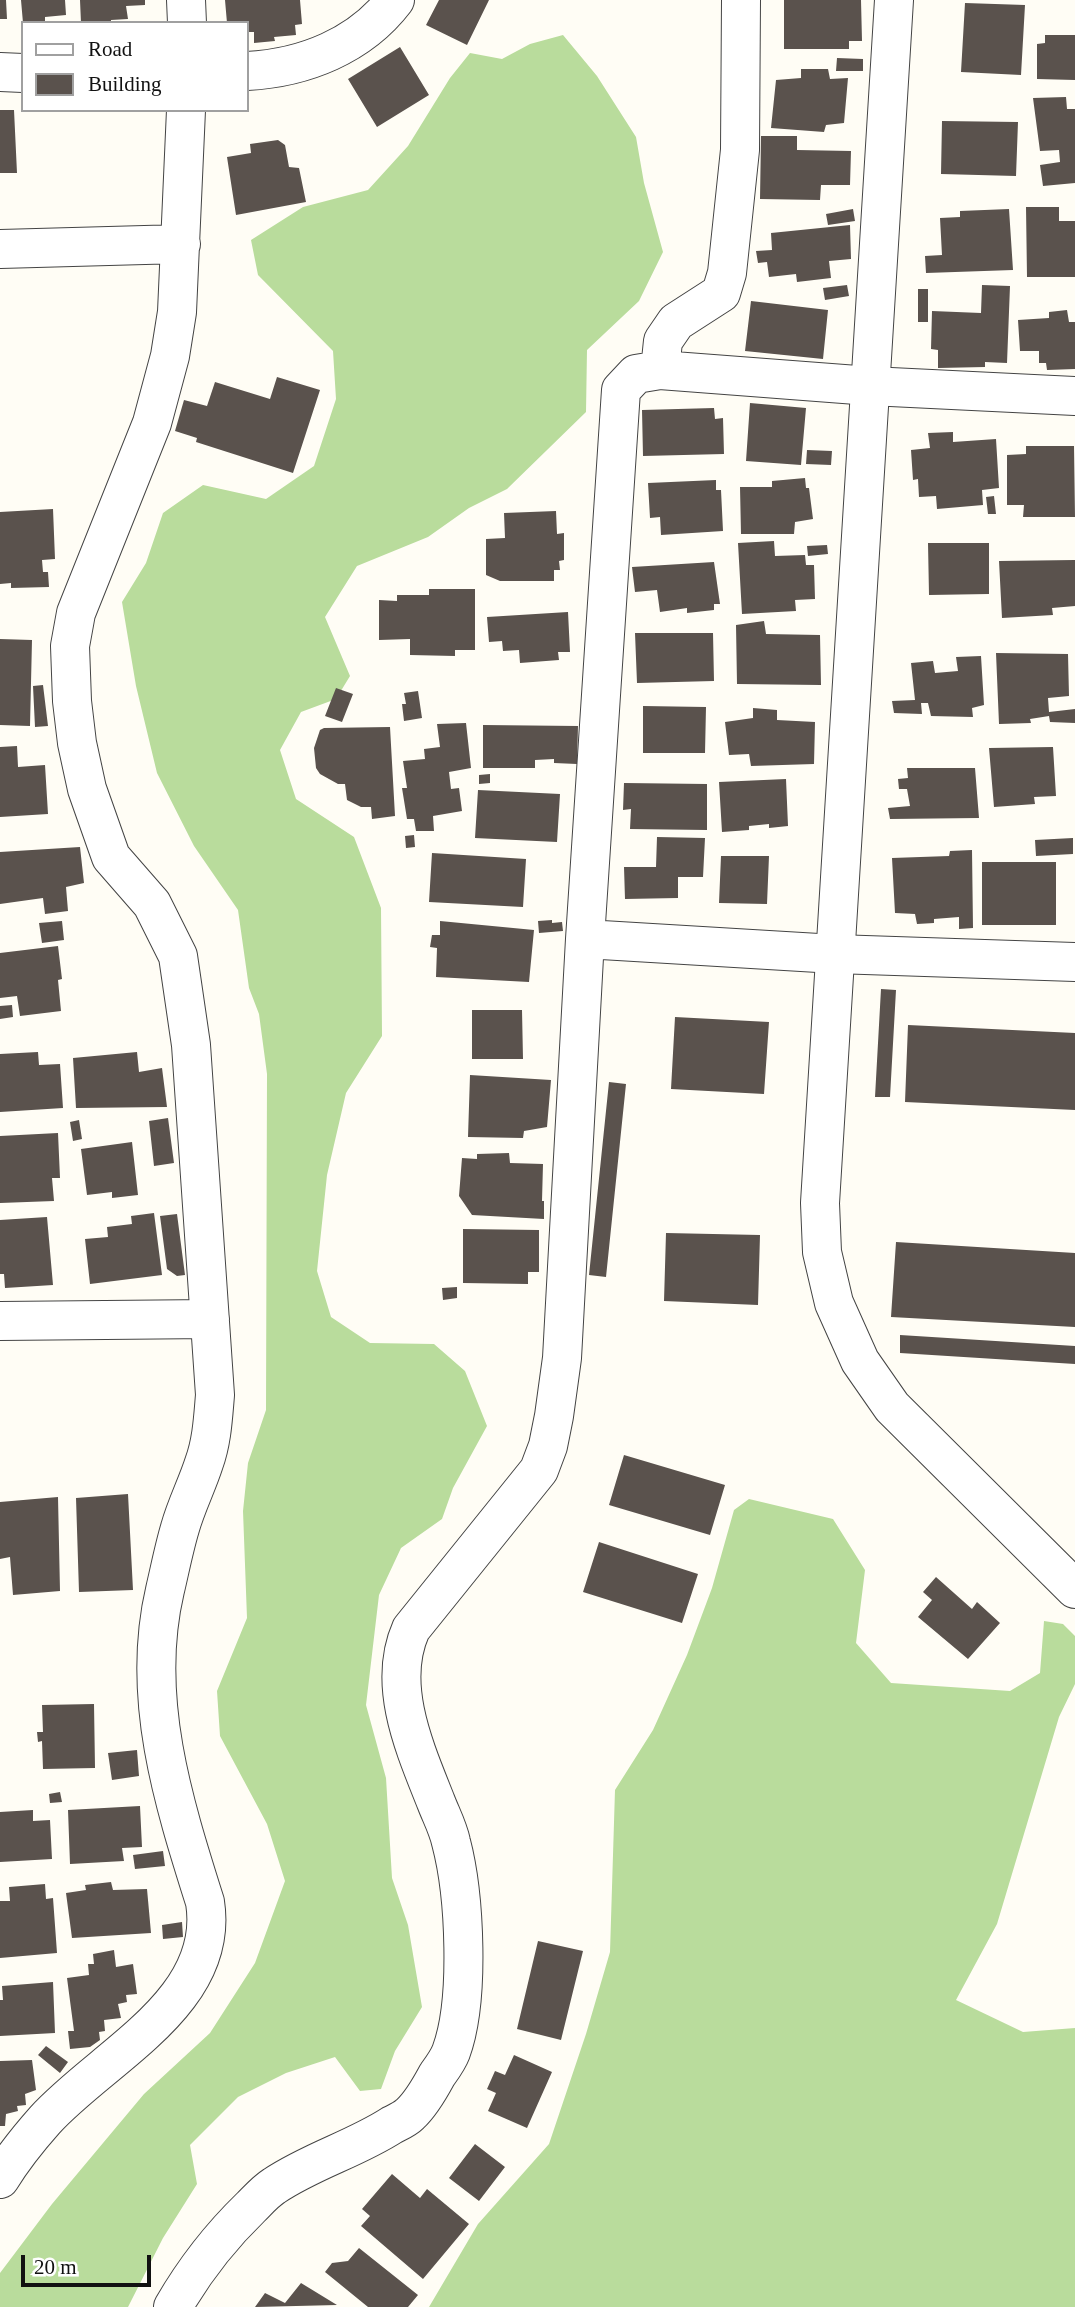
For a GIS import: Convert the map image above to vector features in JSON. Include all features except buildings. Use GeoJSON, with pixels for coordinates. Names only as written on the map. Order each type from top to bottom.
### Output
{"type":"FeatureCollection","features":[{"type":"Feature","properties":{"kind":"street"},"geometry":{"type":"LineString","coordinates":[[186,0],[187,21]]}},
{"type":"Feature","properties":{"kind":"street"},"geometry":{"type":"LineString","coordinates":[[248,71],[303,63],[350,42],[396,0]]}},
{"type":"Feature","properties":{"kind":"street"},"geometry":{"type":"LineString","coordinates":[[660,370],[663,341],[676,322],[721,293],[727,273],[740,150],[741,0]]}},
{"type":"Feature","properties":{"kind":"street"},"geometry":{"type":"LineString","coordinates":[[894,0],[820,1203],[822,1252],[834,1303],[860,1361],[892,1407],[1075,1589]]}},
{"type":"Feature","properties":{"kind":"street"},"geometry":{"type":"LineString","coordinates":[[0,72],[21,73]]}},
{"type":"Feature","properties":{"kind":"street"},"geometry":{"type":"LineString","coordinates":[[0,2179],[46,2119],[160,2018],[198,1965],[205,1943],[208,1919],[171,1785],[159,1728],[155,1676],[157,1633],[164,1594],[180,1527],[205,1462],[212,1431],[215,1395],[191,1045],[178,956],[152,904],[111,856],[86,789],[72,701],[70,646],[76,613],[152,423],[170,356],[177,312],[186,112]]}},
{"type":"Feature","properties":{"kind":"street"},"geometry":{"type":"LineString","coordinates":[[0,249],[181,244]]}},
{"type":"Feature","properties":{"kind":"street"},"geometry":{"type":"LineString","coordinates":[[173,2307],[195,2270],[223,2234],[273,2186],[372,2138],[410,2114],[431,2086],[450,2052],[461,2008],[463,1960],[458,1887],[451,1842],[408,1723],[401,1687],[402,1658],[404,1644],[411,1629],[516,1501],[539,1470],[548,1446],[562,1358],[585,939],[621,390],[636,374],[660,370],[870,386],[1075,396]]}},
{"type":"Feature","properties":{"kind":"street"},"geometry":{"type":"LineString","coordinates":[[585,939],[835,954],[1075,962]]}},
{"type":"Feature","properties":{"kind":"street"},"geometry":{"type":"LineString","coordinates":[[0,1321],[210,1319]]}},
{"type":"Feature","properties":{"kind":"green space"},"geometry":{"type":"Polygon","coordinates":[[[563,35],[597,76],[636,137],[644,183],[663,252],[639,301],[587,350],[586,412],[507,489],[469,508],[428,537],[357,566],[325,617],[350,676],[336,699],[301,712],[280,750],[296,799],[354,837],[381,908],[382,1036],[346,1093],[327,1175],[317,1271],[331,1317],[370,1343],[434,1344],[465,1371],[487,1426],[453,1488],[442,1519],[401,1548],[379,1595],[366,1705],[386,1778],[392,1878],[408,1925],[422,2007],[395,2051],[381,2089],[360,2091],[335,2057],[286,2073],[238,2097],[190,2145],[197,2184],[163,2238],[128,2307],[0,2307],[0,2273],[52,2204],[144,2094],[210,2033],[255,1963],[285,1881],[267,1824],[220,1736],[217,1691],[247,1618],[243,1511],[248,1463],[266,1410],[267,1074],[259,1014],[249,988],[238,910],[194,846],[157,773],[136,686],[122,602],[146,563],[163,513],[203,485],[266,499],[314,466],[336,399],[333,351],[258,275],[251,240],[303,207],[368,190],[408,146],[450,78],[470,53],[502,59],[530,44],[563,35]]]}},
{"type":"Feature","properties":{"kind":"green space"},"geometry":{"type":"Polygon","coordinates":[[[749,1499],[833,1519],[865,1570],[856,1643],[891,1683],[1010,1691],[1040,1673],[1044,1621],[1063,1624],[1075,1636],[1075,1684],[1059,1717],[997,1924],[956,2000],[1023,2032],[1075,2028],[1075,2307],[429,2307],[478,2224],[549,2144],[610,1952],[615,1790],[653,1730],[687,1655],[712,1588],[734,1510],[749,1499]]]}}]}
